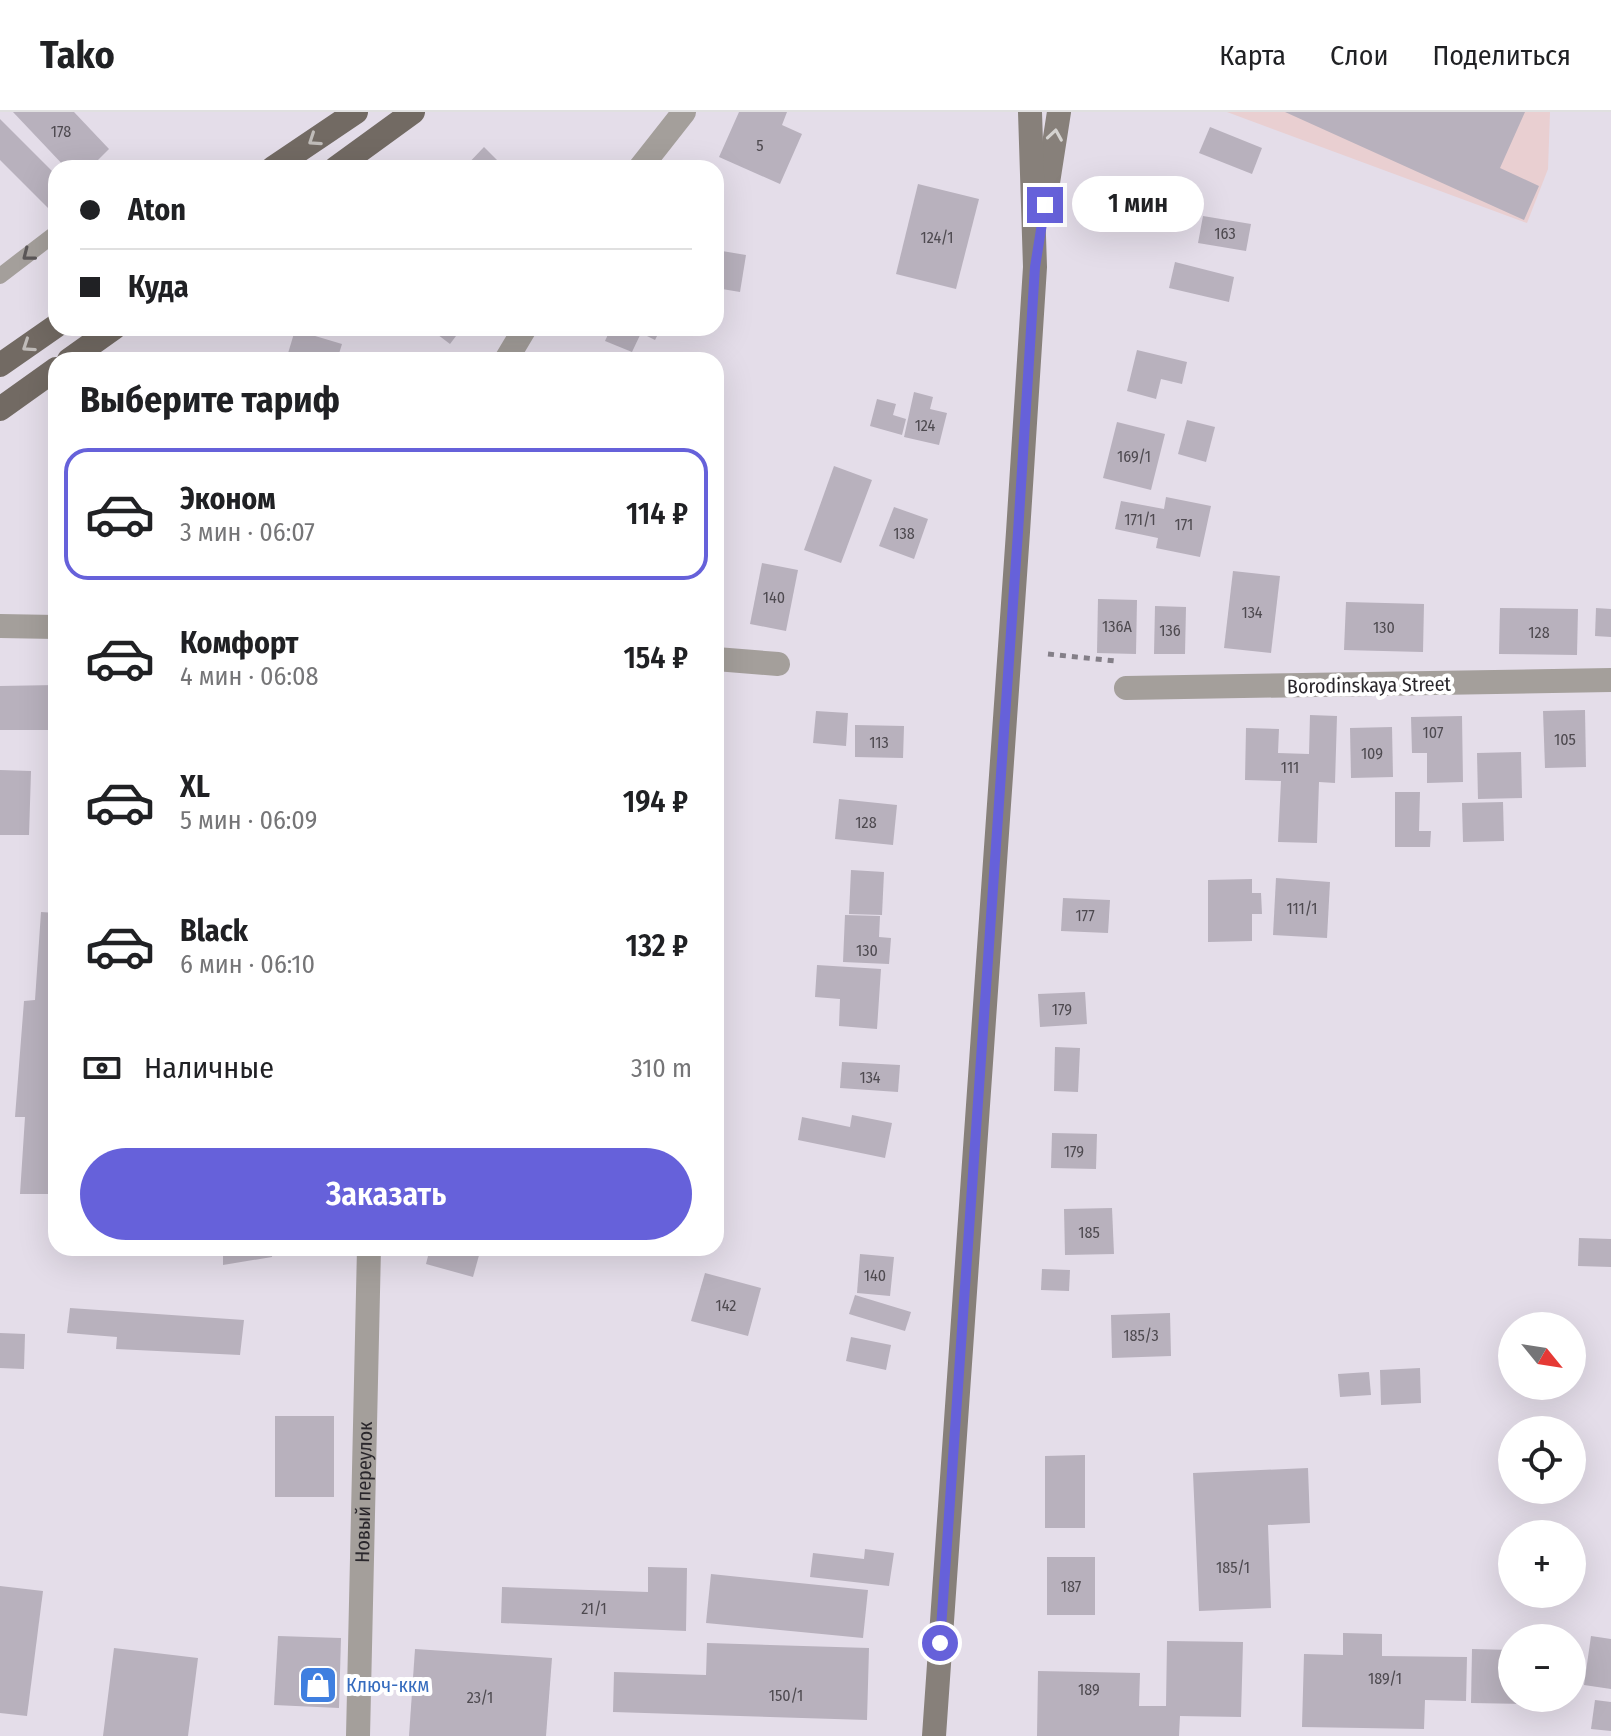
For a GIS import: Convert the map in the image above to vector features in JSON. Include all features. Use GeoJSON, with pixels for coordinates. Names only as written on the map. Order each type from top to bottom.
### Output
{"type":"FeatureCollection","features":[{"type":"Feature","properties":{"kind":"main road"},"geometry":{"type":"LineString","coordinates":[[285,160],[356,112]]}},
{"type":"Feature","properties":{"kind":"main road"},"geometry":{"type":"LineString","coordinates":[[347,160],[413,112]]}},
{"type":"Feature","properties":{"kind":"main road"},"geometry":{"type":"LineString","coordinates":[[1030,112],[1035,267]]}},
{"type":"Feature","properties":{"kind":"main road"},"geometry":{"type":"LineString","coordinates":[[934,1736],[1035,267],[1059,112]]}},
{"type":"Feature","properties":{"kind":"main road"},"geometry":{"type":"LineString","coordinates":[[0,365],[48,332]]}},
{"type":"Feature","properties":{"kind":"main road"},"geometry":{"type":"LineString","coordinates":[[80,352],[103,336]]}},
{"type":"Feature","properties":{"kind":"main road"},"geometry":{"type":"LineString","coordinates":[[0,409],[48,375]]}},
{"type":"Feature","properties":{"kind":"street"},"geometry":{"type":"LineString","coordinates":[[646,160],[684,112]]}},
{"type":"Feature","properties":{"kind":"street"},"geometry":{"type":"LineString","coordinates":[[0,626],[48,627]]}},
{"type":"Feature","properties":{"kind":"street"},"geometry":{"type":"LineString","coordinates":[[724,660],[778,664]]}},
{"type":"Feature","properties":{"kind":"street","name":"Borodinskaya Street"},"geometry":{"type":"LineString","coordinates":[[1126,688],[1611,680]]}},
{"type":"Feature","properties":{"kind":"street","name":"Новый переулок"},"geometry":{"type":"LineString","coordinates":[[358,1736],[369,1256]]}},
{"type":"Feature","properties":{"kind":"lane"},"geometry":{"type":"LineString","coordinates":[[0,276],[48,239]]}},
{"type":"Feature","properties":{"kind":"path"},"geometry":{"type":"LineString","coordinates":[[1048,654],[1115,661],[1126,688]]}},
{"type":"Feature","properties":{"kind":"shaded area"},"geometry":{"type":"Polygon","coordinates":[[[1227,112],[1550,112],[1548,169],[1527,223],[1227,112]]]}},
{"type":"Feature","properties":{"kind":"building"},"geometry":{"type":"Polygon","coordinates":[[[13,112],[74,112],[109,149],[98,160],[58,160],[13,112]]]}},
{"type":"Feature","properties":{"kind":"building"},"geometry":{"type":"Polygon","coordinates":[[[739,112],[787,112],[782,125],[802,134],[780,184],[719,157],[739,112]]]}},
{"type":"Feature","properties":{"kind":"building"},"geometry":{"type":"Polygon","coordinates":[[[1285,112],[1525,112],[1500,168],[1539,186],[1524,220],[1285,112]]]}},
{"type":"Feature","properties":{"kind":"building"},"geometry":{"type":"Polygon","coordinates":[[[0,119],[48,167],[48,208],[0,160],[0,119]]]}},
{"type":"Feature","properties":{"kind":"building"},"geometry":{"type":"Polygon","coordinates":[[[1210,127],[1262,148],[1252,174],[1199,153],[1210,127]]]}},
{"type":"Feature","properties":{"kind":"building"},"geometry":{"type":"Polygon","coordinates":[[[484,147],[497,160],[472,160],[484,147]]]}},
{"type":"Feature","properties":{"kind":"building"},"geometry":{"type":"Polygon","coordinates":[[[918,184],[979,199],[956,289],[896,274],[918,184]]]}},
{"type":"Feature","properties":{"kind":"building"},"geometry":{"type":"Polygon","coordinates":[[[1203,216],[1251,224],[1246,251],[1198,243],[1203,216]]]}},
{"type":"Feature","properties":{"kind":"building"},"geometry":{"type":"Polygon","coordinates":[[[724,251],[746,255],[740,292],[724,289],[724,251]]]}},
{"type":"Feature","properties":{"kind":"building"},"geometry":{"type":"Polygon","coordinates":[[[1175,262],[1234,277],[1229,302],[1169,288],[1175,262]]]}},
{"type":"Feature","properties":{"kind":"building"},"geometry":{"type":"Polygon","coordinates":[[[293,336],[315,336],[342,344],[340,352],[288,352],[293,336]]]}},
{"type":"Feature","properties":{"kind":"building"},"geometry":{"type":"Polygon","coordinates":[[[440,336],[456,336],[450,344],[440,336]]]}},
{"type":"Feature","properties":{"kind":"building"},"geometry":{"type":"Polygon","coordinates":[[[607,336],[640,336],[632,352],[605,341],[607,336]]]}},
{"type":"Feature","properties":{"kind":"building"},"geometry":{"type":"Polygon","coordinates":[[[1137,350],[1187,362],[1182,384],[1161,379],[1156,399],[1127,391],[1137,350]]]}},
{"type":"Feature","properties":{"kind":"building"},"geometry":{"type":"Polygon","coordinates":[[[914,392],[933,397],[930,409],[947,413],[939,445],[904,437],[914,392]]]}},
{"type":"Feature","properties":{"kind":"building"},"geometry":{"type":"Polygon","coordinates":[[[877,399],[896,404],[893,415],[906,419],[902,435],[870,426],[877,399]]]}},
{"type":"Feature","properties":{"kind":"building"},"geometry":{"type":"Polygon","coordinates":[[[1187,420],[1215,427],[1206,462],[1178,454],[1187,420]]]}},
{"type":"Feature","properties":{"kind":"building"},"geometry":{"type":"Polygon","coordinates":[[[1117,422],[1165,434],[1151,490],[1103,478],[1117,422]]]}},
{"type":"Feature","properties":{"kind":"building"},"geometry":{"type":"Polygon","coordinates":[[[834,466],[872,480],[841,563],[804,550],[834,466]]]}},
{"type":"Feature","properties":{"kind":"building"},"geometry":{"type":"Polygon","coordinates":[[[1166,497],[1211,506],[1200,557],[1156,548],[1158,538],[1115,529],[1121,501],[1164,509],[1166,497]]]}},
{"type":"Feature","properties":{"kind":"building"},"geometry":{"type":"Polygon","coordinates":[[[894,507],[928,519],[914,559],[879,546],[894,507]]]}},
{"type":"Feature","properties":{"kind":"building"},"geometry":{"type":"Polygon","coordinates":[[[762,563],[798,570],[786,631],[750,624],[762,563]]]}},
{"type":"Feature","properties":{"kind":"building"},"geometry":{"type":"Polygon","coordinates":[[[1233,571],[1280,576],[1271,653],[1224,648],[1233,571]]]}},
{"type":"Feature","properties":{"kind":"building"},"geometry":{"type":"Polygon","coordinates":[[[1098,599],[1137,600],[1136,654],[1097,653],[1098,599]]]}},
{"type":"Feature","properties":{"kind":"building"},"geometry":{"type":"Polygon","coordinates":[[[1346,602],[1424,604],[1423,652],[1344,650],[1346,602]]]}},
{"type":"Feature","properties":{"kind":"building"},"geometry":{"type":"Polygon","coordinates":[[[1155,606],[1186,607],[1185,654],[1154,654],[1155,606]]]}},
{"type":"Feature","properties":{"kind":"building"},"geometry":{"type":"Polygon","coordinates":[[[1500,608],[1578,609],[1577,655],[1499,654],[1500,608]]]}},
{"type":"Feature","properties":{"kind":"building"},"geometry":{"type":"Polygon","coordinates":[[[1596,608],[1611,609],[1611,637],[1595,636],[1596,608]]]}},
{"type":"Feature","properties":{"kind":"building"},"geometry":{"type":"Polygon","coordinates":[[[48,685],[48,730],[0,730],[0,686],[48,685]]]}},
{"type":"Feature","properties":{"kind":"building"},"geometry":{"type":"Polygon","coordinates":[[[1585,710],[1586,767],[1545,768],[1543,711],[1585,710]]]}},
{"type":"Feature","properties":{"kind":"building"},"geometry":{"type":"Polygon","coordinates":[[[816,711],[848,713],[846,746],[813,743],[816,711]]]}},
{"type":"Feature","properties":{"kind":"building"},"geometry":{"type":"Polygon","coordinates":[[[1310,715],[1337,716],[1335,783],[1319,782],[1317,843],[1278,842],[1281,781],[1245,780],[1246,728],[1279,729],[1278,753],[1309,754],[1310,715]]]}},
{"type":"Feature","properties":{"kind":"building"},"geometry":{"type":"Polygon","coordinates":[[[1462,716],[1463,782],[1427,783],[1427,753],[1412,753],[1411,717],[1462,716]]]}},
{"type":"Feature","properties":{"kind":"building"},"geometry":{"type":"Polygon","coordinates":[[[855,725],[904,726],[903,758],[855,757],[855,725]]]}},
{"type":"Feature","properties":{"kind":"building"},"geometry":{"type":"Polygon","coordinates":[[[1392,727],[1393,777],[1351,778],[1350,728],[1392,727]]]}},
{"type":"Feature","properties":{"kind":"building"},"geometry":{"type":"Polygon","coordinates":[[[1521,752],[1522,798],[1478,799],[1477,753],[1521,752]]]}},
{"type":"Feature","properties":{"kind":"building"},"geometry":{"type":"Polygon","coordinates":[[[0,770],[31,771],[29,835],[0,835],[0,770]]]}},
{"type":"Feature","properties":{"kind":"building"},"geometry":{"type":"Polygon","coordinates":[[[1395,792],[1420,792],[1419,831],[1431,831],[1430,847],[1395,847],[1395,792]]]}},
{"type":"Feature","properties":{"kind":"building"},"geometry":{"type":"Polygon","coordinates":[[[839,799],[897,805],[893,845],[835,839],[839,799]]]}},
{"type":"Feature","properties":{"kind":"building"},"geometry":{"type":"Polygon","coordinates":[[[1503,802],[1504,841],[1463,842],[1462,803],[1503,802]]]}},
{"type":"Feature","properties":{"kind":"building"},"geometry":{"type":"Polygon","coordinates":[[[851,870],[884,872],[882,915],[849,914],[851,870]]]}},
{"type":"Feature","properties":{"kind":"building"},"geometry":{"type":"Polygon","coordinates":[[[1276,878],[1330,882],[1327,938],[1273,935],[1276,878]]]}},
{"type":"Feature","properties":{"kind":"building"},"geometry":{"type":"Polygon","coordinates":[[[1252,879],[1252,893],[1261,893],[1262,914],[1252,914],[1252,941],[1208,942],[1208,880],[1252,879]]]}},
{"type":"Feature","properties":{"kind":"building"},"geometry":{"type":"Polygon","coordinates":[[[1063,898],[1110,900],[1108,933],[1061,931],[1063,898]]]}},
{"type":"Feature","properties":{"kind":"building"},"geometry":{"type":"Polygon","coordinates":[[[41,912],[48,912],[48,1194],[20,1194],[25,1117],[15,1117],[24,1001],[35,1000],[41,912]]]}},
{"type":"Feature","properties":{"kind":"building"},"geometry":{"type":"Polygon","coordinates":[[[845,915],[880,916],[879,937],[891,938],[889,964],[843,962],[845,915]]]}},
{"type":"Feature","properties":{"kind":"building"},"geometry":{"type":"Polygon","coordinates":[[[817,965],[881,969],[877,1029],[839,1026],[840,999],[815,997],[817,965]]]}},
{"type":"Feature","properties":{"kind":"building"},"geometry":{"type":"Polygon","coordinates":[[[1085,992],[1087,1024],[1040,1027],[1038,994],[1085,992]]]}},
{"type":"Feature","properties":{"kind":"building"},"geometry":{"type":"Polygon","coordinates":[[[1055,1047],[1080,1048],[1078,1092],[1054,1091],[1055,1047]]]}},
{"type":"Feature","properties":{"kind":"building"},"geometry":{"type":"Polygon","coordinates":[[[842,1062],[900,1065],[898,1092],[840,1088],[842,1062]]]}},
{"type":"Feature","properties":{"kind":"building"},"geometry":{"type":"Polygon","coordinates":[[[852,1115],[892,1123],[885,1158],[798,1140],[802,1117],[850,1127],[852,1115]]]}},
{"type":"Feature","properties":{"kind":"building"},"geometry":{"type":"Polygon","coordinates":[[[1052,1133],[1097,1134],[1096,1169],[1051,1168],[1052,1133]]]}},
{"type":"Feature","properties":{"kind":"building"},"geometry":{"type":"Polygon","coordinates":[[[1112,1208],[1114,1254],[1065,1255],[1064,1209],[1112,1208]]]}},
{"type":"Feature","properties":{"kind":"building"},"geometry":{"type":"Polygon","coordinates":[[[1579,1238],[1611,1239],[1611,1267],[1578,1266],[1579,1238]]]}},
{"type":"Feature","properties":{"kind":"building"},"geometry":{"type":"Polygon","coordinates":[[[860,1254],[894,1257],[890,1296],[857,1293],[860,1254]]]}},
{"type":"Feature","properties":{"kind":"building"},"geometry":{"type":"Polygon","coordinates":[[[223,1256],[272,1256],[272,1257],[223,1265],[223,1256]]]}},
{"type":"Feature","properties":{"kind":"building"},"geometry":{"type":"Polygon","coordinates":[[[428,1256],[479,1256],[473,1277],[426,1264],[428,1256]]]}},
{"type":"Feature","properties":{"kind":"building"},"geometry":{"type":"Polygon","coordinates":[[[1042,1269],[1070,1270],[1069,1291],[1041,1290],[1042,1269]]]}},
{"type":"Feature","properties":{"kind":"building"},"geometry":{"type":"Polygon","coordinates":[[[705,1273],[761,1288],[748,1336],[691,1321],[705,1273]]]}},
{"type":"Feature","properties":{"kind":"building"},"geometry":{"type":"Polygon","coordinates":[[[855,1295],[911,1312],[905,1331],[849,1314],[855,1295]]]}},
{"type":"Feature","properties":{"kind":"building"},"geometry":{"type":"Polygon","coordinates":[[[70,1308],[244,1320],[240,1355],[116,1349],[117,1337],[67,1333],[70,1308]]]}},
{"type":"Feature","properties":{"kind":"building"},"geometry":{"type":"Polygon","coordinates":[[[1170,1313],[1171,1356],[1112,1358],[1111,1315],[1170,1313]]]}},
{"type":"Feature","properties":{"kind":"building"},"geometry":{"type":"Polygon","coordinates":[[[0,1333],[25,1334],[24,1369],[0,1368],[0,1333]]]}},
{"type":"Feature","properties":{"kind":"building"},"geometry":{"type":"Polygon","coordinates":[[[851,1337],[891,1345],[886,1370],[846,1361],[851,1337]]]}},
{"type":"Feature","properties":{"kind":"building"},"geometry":{"type":"Polygon","coordinates":[[[1420,1368],[1421,1403],[1381,1405],[1380,1370],[1420,1368]]]}},
{"type":"Feature","properties":{"kind":"building"},"geometry":{"type":"Polygon","coordinates":[[[1369,1372],[1371,1395],[1340,1397],[1338,1374],[1369,1372]]]}},
{"type":"Feature","properties":{"kind":"building"},"geometry":{"type":"Polygon","coordinates":[[[275,1416],[334,1416],[334,1497],[275,1497],[275,1416]]]}},
{"type":"Feature","properties":{"kind":"building"},"geometry":{"type":"Polygon","coordinates":[[[1085,1455],[1085,1528],[1045,1528],[1045,1456],[1085,1455]]]}},
{"type":"Feature","properties":{"kind":"building"},"geometry":{"type":"Polygon","coordinates":[[[1308,1468],[1310,1523],[1268,1525],[1271,1608],[1199,1611],[1193,1473],[1308,1468]]]}},
{"type":"Feature","properties":{"kind":"building"},"geometry":{"type":"Polygon","coordinates":[[[865,1549],[894,1553],[889,1586],[810,1577],[813,1553],[864,1559],[865,1549]]]}},
{"type":"Feature","properties":{"kind":"building"},"geometry":{"type":"Polygon","coordinates":[[[1047,1557],[1095,1557],[1095,1615],[1047,1615],[1047,1557]]]}},
{"type":"Feature","properties":{"kind":"building"},"geometry":{"type":"Polygon","coordinates":[[[648,1567],[687,1568],[686,1631],[501,1623],[502,1587],[648,1592],[648,1567]]]}},
{"type":"Feature","properties":{"kind":"building"},"geometry":{"type":"Polygon","coordinates":[[[711,1574],[868,1590],[863,1638],[706,1623],[711,1574]]]}},
{"type":"Feature","properties":{"kind":"building"},"geometry":{"type":"Polygon","coordinates":[[[0,1586],[43,1591],[27,1716],[0,1713],[0,1586]]]}},
{"type":"Feature","properties":{"kind":"building"},"geometry":{"type":"Polygon","coordinates":[[[1343,1633],[1382,1634],[1382,1656],[1467,1657],[1466,1701],[1425,1700],[1424,1729],[1302,1727],[1304,1654],[1343,1655],[1343,1633]]]}},
{"type":"Feature","properties":{"kind":"building"},"geometry":{"type":"Polygon","coordinates":[[[278,1636],[341,1638],[339,1708],[274,1705],[278,1636]]]}},
{"type":"Feature","properties":{"kind":"building"},"geometry":{"type":"Polygon","coordinates":[[[1591,1636],[1611,1639],[1611,1689],[1586,1685],[1591,1636]]]}},
{"type":"Feature","properties":{"kind":"building"},"geometry":{"type":"Polygon","coordinates":[[[1167,1641],[1243,1642],[1241,1717],[1180,1716],[1179,1736],[1037,1736],[1038,1671],[1140,1673],[1139,1706],[1166,1706],[1167,1641]]]}},
{"type":"Feature","properties":{"kind":"building"},"geometry":{"type":"Polygon","coordinates":[[[707,1643],[869,1648],[867,1720],[613,1712],[614,1672],[706,1675],[707,1643]]]}},
{"type":"Feature","properties":{"kind":"building"},"geometry":{"type":"Polygon","coordinates":[[[114,1648],[198,1658],[188,1736],[103,1736],[114,1648]]]}},
{"type":"Feature","properties":{"kind":"building"},"geometry":{"type":"Polygon","coordinates":[[[415,1649],[552,1658],[546,1736],[409,1736],[415,1649]]]}},
{"type":"Feature","properties":{"kind":"building"},"geometry":{"type":"Polygon","coordinates":[[[1472,1649],[1498,1650],[1498,1703],[1471,1703],[1472,1649]]]}},
{"type":"Feature","properties":{"kind":"building"},"geometry":{"type":"Polygon","coordinates":[[[1595,1700],[1611,1702],[1611,1731],[1591,1729],[1595,1700]]]}},
{"type":"Feature","properties":{"kind":"place","name":"Ключ-ккм"},"geometry":{"type":"Point","coordinates":[318,1685]}},
{"type":"Feature","properties":{"kind":"route"},"geometry":{"type":"LineString","coordinates":[[940,1643],[1035,267],[1045,205]]}}]}
